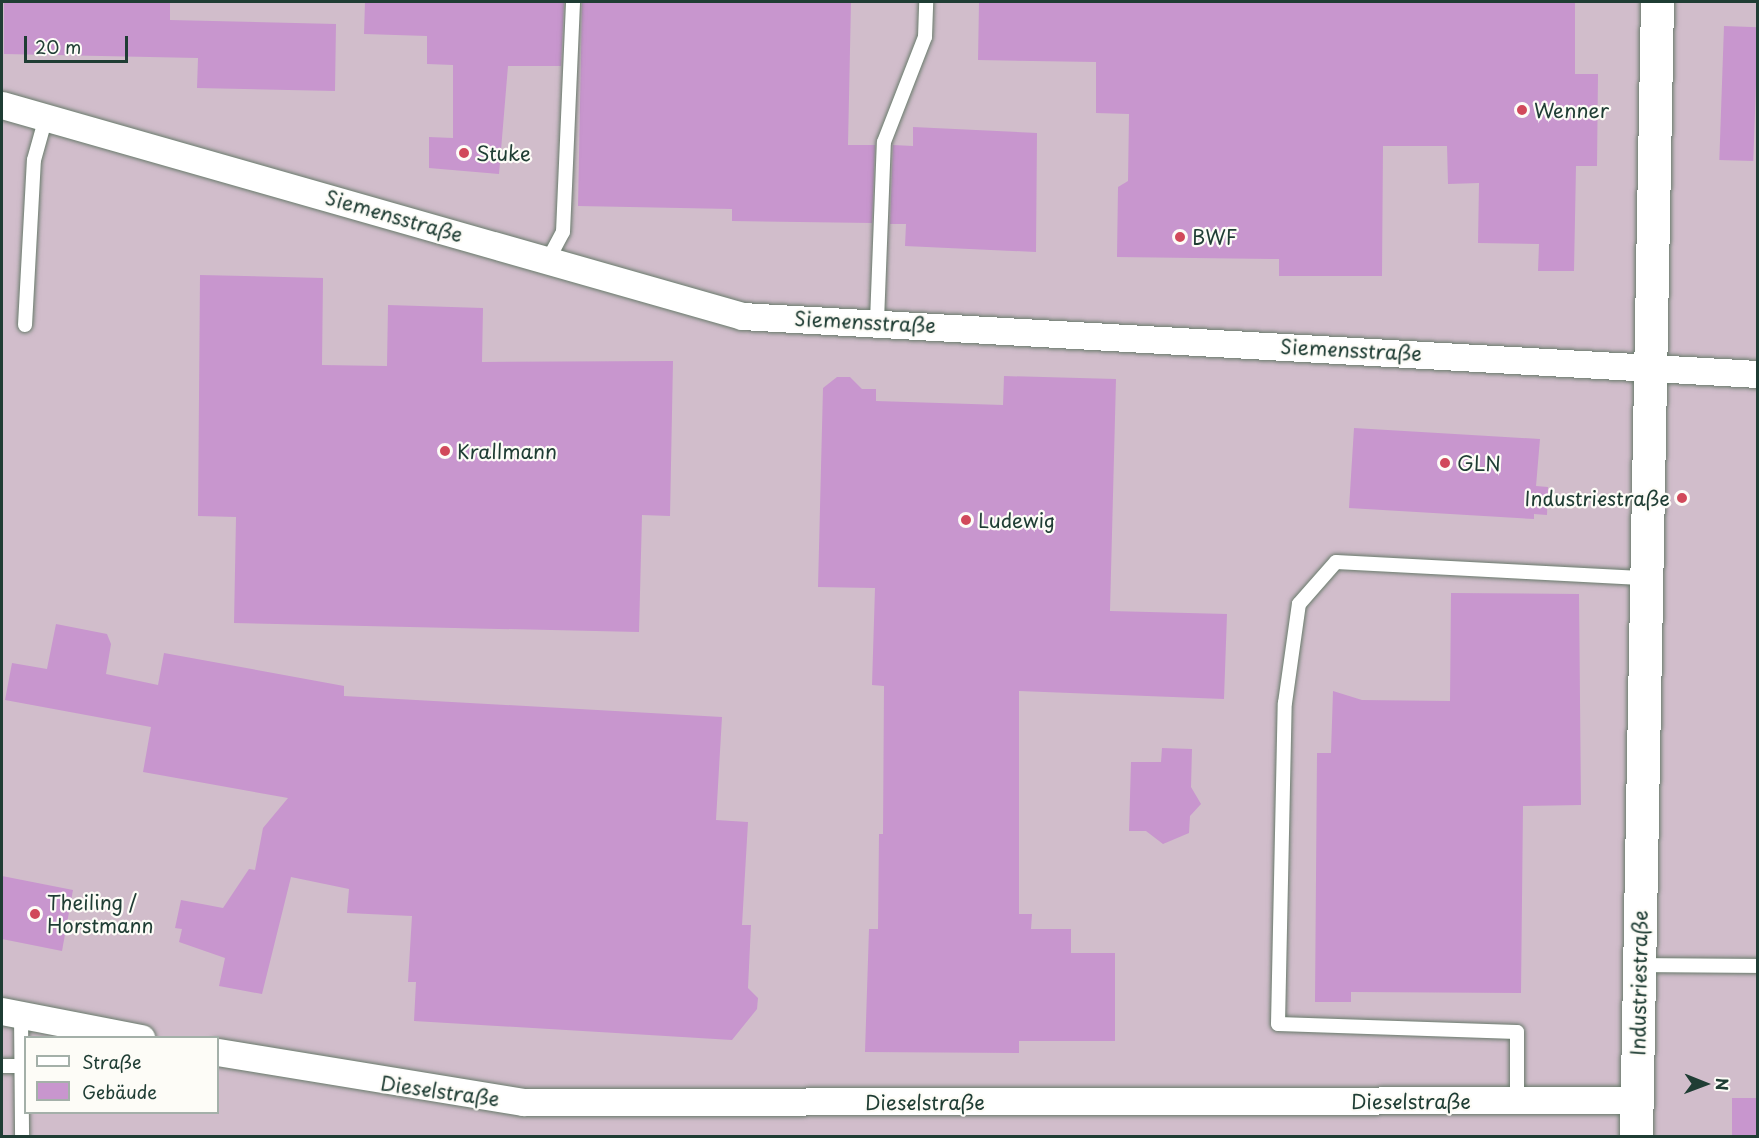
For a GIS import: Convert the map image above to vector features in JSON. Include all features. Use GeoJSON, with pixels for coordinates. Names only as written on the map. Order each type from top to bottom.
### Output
{"type":"FeatureCollection","features":[{"type":"Feature","properties":{"kind":"street","name":"Industriestraße"},"geometry":{"type":"LineString","coordinates":[[1636,1137],[1657,2]]}},
{"type":"Feature","properties":{"kind":"street","name":"Siemensstraße"},"geometry":{"type":"LineString","coordinates":[[2,105],[742,316],[877,321],[1758,374]]}},
{"type":"Feature","properties":{"kind":"street"},"geometry":{"type":"LineString","coordinates":[[11,1013],[131,1036]]}},
{"type":"Feature","properties":{"kind":"street","name":"Dieselstraße"},"geometry":{"type":"LineString","coordinates":[[219,1052],[523,1102],[1637,1100]]}},
{"type":"Feature","properties":{"kind":"lane"},"geometry":{"type":"LineString","coordinates":[[548,260],[563,232],[573,2]]}},
{"type":"Feature","properties":{"kind":"lane"},"geometry":{"type":"LineString","coordinates":[[877,321],[884,142],[925,37],[926,2]]}},
{"type":"Feature","properties":{"kind":"lane"},"geometry":{"type":"LineString","coordinates":[[25,325],[34,160],[46,117]]}},
{"type":"Feature","properties":{"kind":"lane"},"geometry":{"type":"LineString","coordinates":[[1516,1101],[1516,1032],[1278,1024],[1285,703],[1299,604],[1336,561],[1646,578]]}},
{"type":"Feature","properties":{"kind":"lane"},"geometry":{"type":"LineString","coordinates":[[1639,965],[1758,966]]}},
{"type":"Feature","properties":{"kind":"lane"},"geometry":{"type":"LineString","coordinates":[[11,1013],[21,1066],[22,1137]]}},
{"type":"Feature","properties":{"kind":"lane"},"geometry":{"type":"LineString","coordinates":[[2,1066],[21,1066]]}},
{"type":"Feature","properties":{"kind":"shaded area"},"geometry":{"type":"Polygon","coordinates":[[[2,2],[1757,2],[1757,1136],[2,1136],[2,2]]]}},
{"type":"Feature","properties":{"kind":"building"},"geometry":{"type":"Polygon","coordinates":[[[4,2],[170,2],[170,20],[336,24],[335,91],[197,88],[198,58],[4,54],[4,2]]]}},
{"type":"Feature","properties":{"kind":"building"},"geometry":{"type":"Polygon","coordinates":[[[365,2],[564,2],[561,66],[508,66],[499,174],[429,168],[429,137],[453,138],[453,65],[427,64],[427,36],[364,34],[365,2]]]}},
{"type":"Feature","properties":{"kind":"building"},"geometry":{"type":"Polygon","coordinates":[[[582,2],[851,2],[848,145],[875,145],[872,223],[732,221],[732,209],[578,206],[582,2]]]}},
{"type":"Feature","properties":{"kind":"building"},"geometry":{"type":"Polygon","coordinates":[[[979,2],[1575,2],[1575,74],[1598,74],[1597,166],[1576,166],[1574,271],[1538,271],[1539,244],[1478,243],[1479,183],[1448,184],[1447,146],[1383,146],[1382,276],[1279,276],[1279,259],[1117,257],[1118,187],[1128,181],[1129,114],[1096,113],[1096,62],[978,60],[979,2]]]}},
{"type":"Feature","properties":{"kind":"building"},"geometry":{"type":"Polygon","coordinates":[[[1724,26],[1758,27],[1753,161],[1719,160],[1724,26]]]}},
{"type":"Feature","properties":{"kind":"building"},"geometry":{"type":"Polygon","coordinates":[[[913,127],[1037,133],[1036,252],[905,246],[906,224],[890,224],[893,145],[913,146],[913,127]]]}},
{"type":"Feature","properties":{"kind":"building","name":"Krallmann"},"geometry":{"type":"Polygon","coordinates":[[[200,275],[323,278],[322,365],[387,366],[388,305],[483,308],[482,362],[673,361],[670,516],[642,515],[639,632],[234,623],[236,517],[198,516],[200,275]]]}},
{"type":"Feature","properties":{"kind":"building"},"geometry":{"type":"Polygon","coordinates":[[[1004,376],[1116,379],[1110,611],[1227,614],[1224,699],[1019,691],[1019,914],[1032,914],[1031,929],[1071,929],[1071,953],[1115,953],[1115,1041],[1019,1041],[1019,1053],[865,1052],[869,929],[878,929],[879,834],[883,834],[884,686],[872,685],[875,588],[818,587],[823,388],[837,377],[850,377],[862,389],[876,389],[876,401],[1003,405],[1004,376]]]}},
{"type":"Feature","properties":{"kind":"building","name":"GLN"},"geometry":{"type":"Polygon","coordinates":[[[1354,428],[1540,439],[1536,486],[1548,487],[1547,515],[1534,514],[1534,519],[1349,508],[1354,428]]]}},
{"type":"Feature","properties":{"kind":"building"},"geometry":{"type":"Polygon","coordinates":[[[1451,593],[1579,594],[1581,805],[1523,806],[1521,993],[1351,992],[1351,1002],[1315,1002],[1317,753],[1331,753],[1333,691],[1362,700],[1450,701],[1451,593]]]}},
{"type":"Feature","properties":{"kind":"building"},"geometry":{"type":"Polygon","coordinates":[[[56,624],[107,634],[111,644],[106,674],[158,685],[164,653],[344,686],[344,696],[722,717],[716,820],[748,822],[742,925],[751,925],[748,988],[758,998],[757,1009],[732,1040],[414,1021],[416,982],[408,982],[412,916],[347,913],[349,889],[291,877],[262,994],[219,986],[225,958],[179,942],[182,929],[175,928],[181,900],[223,908],[249,869],[255,870],[263,828],[288,798],[143,772],[151,727],[5,700],[12,663],[47,669],[56,624]]]}},
{"type":"Feature","properties":{"kind":"building"},"geometry":{"type":"Polygon","coordinates":[[[1162,748],[1192,749],[1191,787],[1201,804],[1190,816],[1189,833],[1163,844],[1146,831],[1129,831],[1131,762],[1161,762],[1162,748]]]}},
{"type":"Feature","properties":{"kind":"building","name":"Theiling / Horstmann"},"geometry":{"type":"Polygon","coordinates":[[[2,876],[73,890],[62,951],[2,939],[2,876]]]}},
{"type":"Feature","properties":{"kind":"building"},"geometry":{"type":"Polygon","coordinates":[[[1732,1098],[1758,1098],[1758,1136],[1732,1136],[1732,1098]]]}},
{"type":"Feature","properties":{"kind":"place","name":"Wenner"},"geometry":{"type":"Point","coordinates":[1522,110]}},
{"type":"Feature","properties":{"kind":"place","name":"Stuke"},"geometry":{"type":"Point","coordinates":[464,153]}},
{"type":"Feature","properties":{"kind":"place","name":"BWF"},"geometry":{"type":"Point","coordinates":[1180,237]}},
{"type":"Feature","properties":{"kind":"place","name":"Krallmann"},"geometry":{"type":"Point","coordinates":[445,451]}},
{"type":"Feature","properties":{"kind":"place","name":"GLN"},"geometry":{"type":"Point","coordinates":[1445,463]}},
{"type":"Feature","properties":{"kind":"place","name":"Industriestraße"},"geometry":{"type":"Point","coordinates":[1682,498]}},
{"type":"Feature","properties":{"kind":"place","name":"Ludewig"},"geometry":{"type":"Point","coordinates":[966,520]}},
{"type":"Feature","properties":{"kind":"place","name":"Theiling / Horstmann"},"geometry":{"type":"Point","coordinates":[35,914]}}]}
